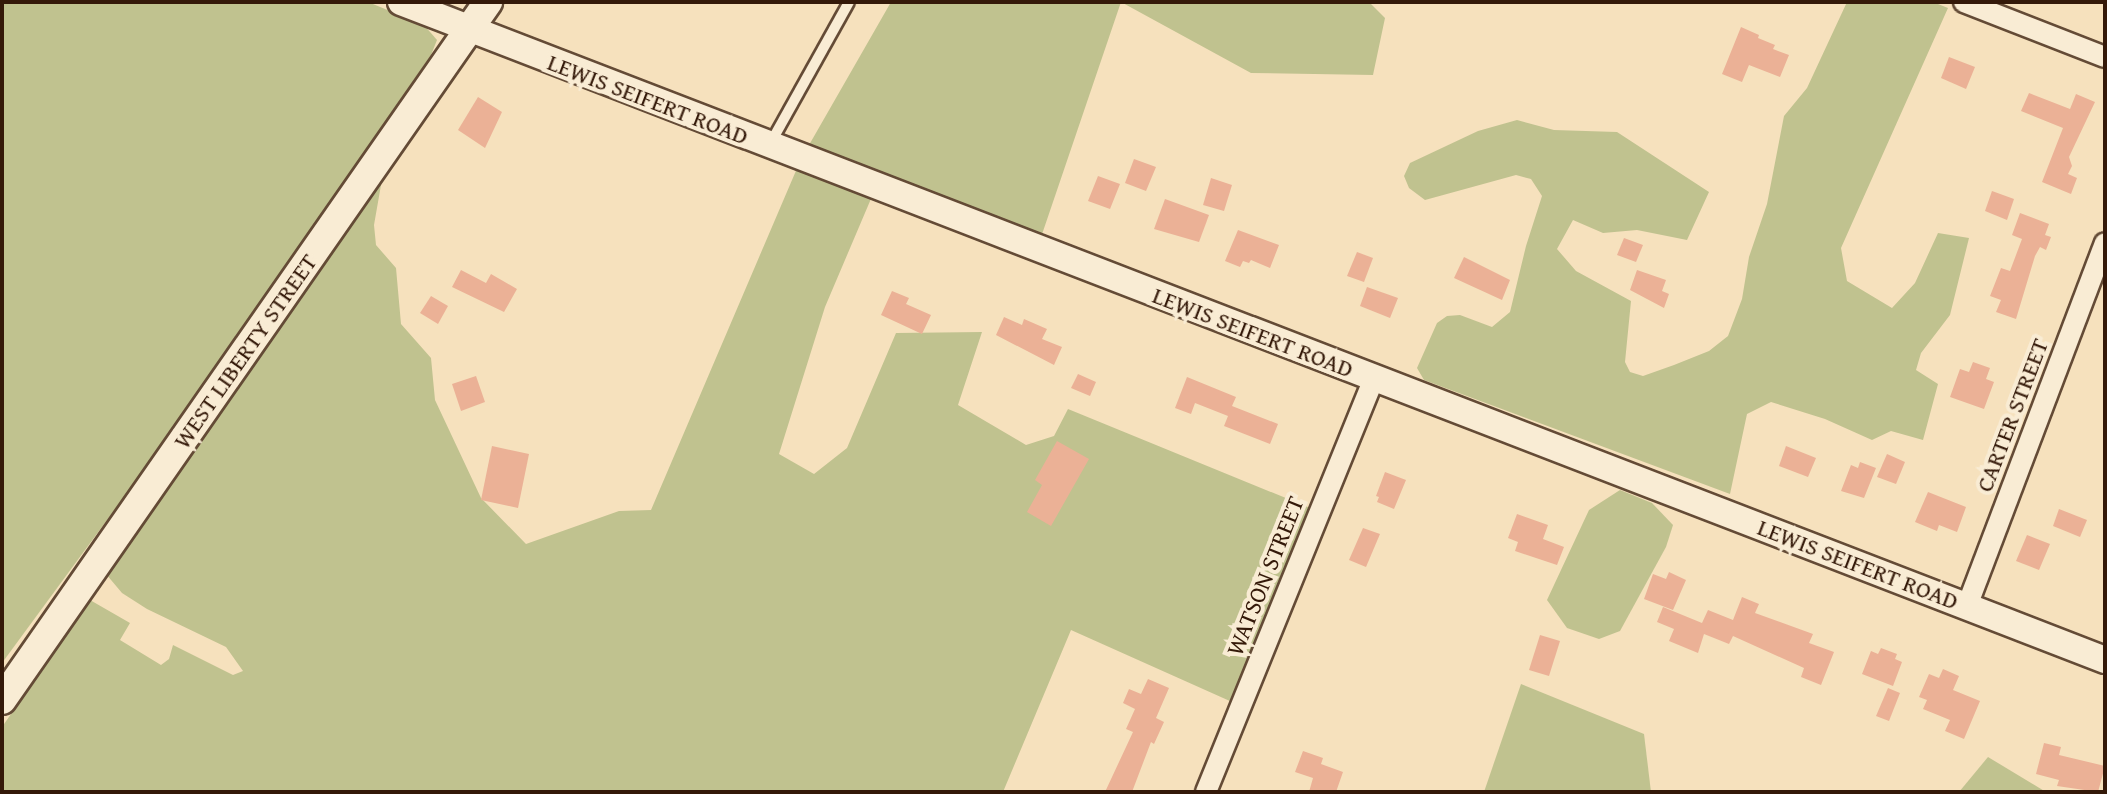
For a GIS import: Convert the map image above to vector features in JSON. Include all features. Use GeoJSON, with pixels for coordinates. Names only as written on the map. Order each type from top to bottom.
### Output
{"type":"FeatureCollection","features":[{"type":"Feature","properties":{"kind":"main road","name":"WEST LIBERTY STREET"},"geometry":{"type":"LineString","coordinates":[[2,700],[488,2]]}},
{"type":"Feature","properties":{"kind":"street","name":"LEWIS SEIFERT ROAD"},"geometry":{"type":"LineString","coordinates":[[401,2],[1373,380],[2105,660]]}},
{"type":"Feature","properties":{"kind":"street"},"geometry":{"type":"LineString","coordinates":[[1964,2],[2105,57]]}},
{"type":"Feature","properties":{"kind":"street","name":"CARTER STREET"},"geometry":{"type":"LineString","coordinates":[[1967,606],[2105,243]]}},
{"type":"Feature","properties":{"kind":"street","name":"WATSON STREET"},"geometry":{"type":"LineString","coordinates":[[1206,792],[1373,380]]}},
{"type":"Feature","properties":{"kind":"lane"},"geometry":{"type":"LineString","coordinates":[[769,146],[849,2]]}},
{"type":"Feature","properties":{"kind":"green space"},"geometry":{"type":"Polygon","coordinates":[[[2,2],[368,2],[424,25],[437,40],[431,55],[179,422],[2,663],[2,2]]]}},
{"type":"Feature","properties":{"kind":"green space"},"geometry":{"type":"Polygon","coordinates":[[[891,2],[1121,2],[1037,249],[876,187],[825,307],[779,454],[814,474],[847,448],[896,333],[982,332],[958,405],[1026,445],[1054,436],[1068,409],[1320,512],[1241,706],[1071,630],[1003,792],[2,792],[2,727],[90,600],[130,623],[120,640],[161,665],[169,659],[173,645],[233,675],[243,671],[226,647],[147,609],[122,593],[106,574],[376,184],[381,185],[374,225],[376,245],[396,268],[401,324],[431,358],[435,400],[481,498],[526,544],[619,511],[651,510],[801,159],[891,2]]]}},
{"type":"Feature","properties":{"kind":"green space"},"geometry":{"type":"Polygon","coordinates":[[[1121,2],[1369,2],[1385,18],[1373,75],[1251,73],[1121,2]]]}},
{"type":"Feature","properties":{"kind":"green space"},"geometry":{"type":"Polygon","coordinates":[[[1847,2],[1933,2],[1948,8],[1841,248],[1847,281],[1892,308],[1915,283],[1938,233],[1969,238],[1950,315],[1921,353],[1916,370],[1938,384],[1923,440],[1891,431],[1872,440],[1825,419],[1771,402],[1747,414],[1730,494],[1424,380],[1417,368],[1437,323],[1447,316],[1460,315],[1492,327],[1510,312],[1542,196],[1531,179],[1516,175],[1425,200],[1409,188],[1404,176],[1410,163],[1478,131],[1517,120],[1554,130],[1617,132],[1709,192],[1687,240],[1637,230],[1603,233],[1573,220],[1557,249],[1576,271],[1631,301],[1625,362],[1630,372],[1643,376],[1674,365],[1709,351],[1728,336],[1742,299],[1749,257],[1767,204],[1784,116],[1807,88],[1847,2]]]}},
{"type":"Feature","properties":{"kind":"green space"},"geometry":{"type":"Polygon","coordinates":[[[1620,490],[1652,503],[1673,525],[1666,547],[1620,631],[1599,639],[1567,628],[1547,600],[1589,510],[1620,490]]]}},
{"type":"Feature","properties":{"kind":"green space"},"geometry":{"type":"Polygon","coordinates":[[[1521,684],[1644,734],[1651,792],[1484,792],[1521,684]]]}},
{"type":"Feature","properties":{"kind":"green space"},"geometry":{"type":"Polygon","coordinates":[[[1988,757],[2046,792],[1959,792],[1988,757]]]}},
{"type":"Feature","properties":{"kind":"building"},"geometry":{"type":"Polygon","coordinates":[[[1741,27],[1775,45],[1773,49],[1789,55],[1780,77],[1749,65],[1742,82],[1722,74],[1741,27]]]}},
{"type":"Feature","properties":{"kind":"building"},"geometry":{"type":"Polygon","coordinates":[[[1949,57],[1975,67],[1966,89],[1941,78],[1949,57]]]}},
{"type":"Feature","properties":{"kind":"building"},"geometry":{"type":"Polygon","coordinates":[[[2029,93],[2070,109],[2076,94],[2095,102],[2069,157],[2072,166],[2068,174],[2077,178],[2071,194],[2042,182],[2063,128],[2021,111],[2029,93]]]}},
{"type":"Feature","properties":{"kind":"building"},"geometry":{"type":"Polygon","coordinates":[[[478,97],[502,112],[485,148],[458,130],[478,97]]]}},
{"type":"Feature","properties":{"kind":"building"},"geometry":{"type":"Polygon","coordinates":[[[1134,159],[1156,167],[1146,191],[1125,183],[1134,159]]]}},
{"type":"Feature","properties":{"kind":"building"},"geometry":{"type":"Polygon","coordinates":[[[1098,176],[1120,184],[1110,209],[1088,201],[1098,176]]]}},
{"type":"Feature","properties":{"kind":"building"},"geometry":{"type":"Polygon","coordinates":[[[1211,178],[1232,185],[1224,211],[1203,205],[1211,178]]]}},
{"type":"Feature","properties":{"kind":"building"},"geometry":{"type":"Polygon","coordinates":[[[1992,191],[2014,199],[2007,220],[1985,211],[1992,191]]]}},
{"type":"Feature","properties":{"kind":"building"},"geometry":{"type":"Polygon","coordinates":[[[1165,199],[1209,215],[1199,242],[1154,229],[1165,199]]]}},
{"type":"Feature","properties":{"kind":"building"},"geometry":{"type":"Polygon","coordinates":[[[2020,213],[2049,224],[2045,235],[2051,237],[2046,250],[2040,247],[2035,256],[2016,319],[1996,312],[2001,300],[1990,296],[2001,268],[2010,271],[2022,239],[2012,235],[2020,213]]]}},
{"type":"Feature","properties":{"kind":"building"},"geometry":{"type":"Polygon","coordinates":[[[1238,230],[1279,245],[1270,268],[1251,260],[1249,263],[1243,261],[1240,267],[1225,261],[1238,230]]]}},
{"type":"Feature","properties":{"kind":"building"},"geometry":{"type":"Polygon","coordinates":[[[1624,238],[1643,245],[1636,262],[1617,255],[1624,238]]]}},
{"type":"Feature","properties":{"kind":"building"},"geometry":{"type":"Polygon","coordinates":[[[1357,252],[1373,258],[1364,282],[1347,276],[1357,252]]]}},
{"type":"Feature","properties":{"kind":"building"},"geometry":{"type":"Polygon","coordinates":[[[1464,257],[1510,280],[1502,300],[1454,278],[1464,257]]]}},
{"type":"Feature","properties":{"kind":"building"},"geometry":{"type":"Polygon","coordinates":[[[461,270],[486,283],[491,274],[517,289],[504,312],[452,287],[461,270]]]}},
{"type":"Feature","properties":{"kind":"building"},"geometry":{"type":"Polygon","coordinates":[[[1637,270],[1666,280],[1662,291],[1669,294],[1664,308],[1630,290],[1637,270]]]}},
{"type":"Feature","properties":{"kind":"building"},"geometry":{"type":"Polygon","coordinates":[[[1367,287],[1398,298],[1390,318],[1360,306],[1367,287]]]}},
{"type":"Feature","properties":{"kind":"building"},"geometry":{"type":"Polygon","coordinates":[[[892,291],[909,298],[906,304],[931,315],[922,334],[881,315],[892,291]]]}},
{"type":"Feature","properties":{"kind":"building"},"geometry":{"type":"Polygon","coordinates":[[[431,296],[448,306],[438,324],[420,313],[431,296]]]}},
{"type":"Feature","properties":{"kind":"building"},"geometry":{"type":"Polygon","coordinates":[[[1004,317],[1022,325],[1024,319],[1047,329],[1042,339],[1062,347],[1054,365],[996,335],[1004,317]]]}},
{"type":"Feature","properties":{"kind":"building"},"geometry":{"type":"Polygon","coordinates":[[[1973,362],[1990,368],[1986,379],[1994,382],[1984,409],[1950,397],[1960,369],[1969,372],[1973,362]]]}},
{"type":"Feature","properties":{"kind":"building"},"geometry":{"type":"Polygon","coordinates":[[[1078,374],[1096,382],[1090,396],[1071,388],[1078,374]]]}},
{"type":"Feature","properties":{"kind":"building"},"geometry":{"type":"Polygon","coordinates":[[[476,376],[485,402],[461,411],[452,384],[476,376]]]}},
{"type":"Feature","properties":{"kind":"building"},"geometry":{"type":"Polygon","coordinates":[[[1187,377],[1236,397],[1232,406],[1278,424],[1270,444],[1224,426],[1228,416],[1195,403],[1191,414],[1175,408],[1187,377]]]}},
{"type":"Feature","properties":{"kind":"building"},"geometry":{"type":"Polygon","coordinates":[[[1057,441],[1089,459],[1051,526],[1027,512],[1042,485],[1035,480],[1057,441]]]}},
{"type":"Feature","properties":{"kind":"building"},"geometry":{"type":"Polygon","coordinates":[[[492,446],[529,454],[518,508],[481,500],[492,446]]]}},
{"type":"Feature","properties":{"kind":"building"},"geometry":{"type":"Polygon","coordinates":[[[1786,446],[1816,458],[1808,477],[1779,466],[1786,446]]]}},
{"type":"Feature","properties":{"kind":"building"},"geometry":{"type":"Polygon","coordinates":[[[1887,454],[1905,462],[1896,484],[1877,477],[1887,454]]]}},
{"type":"Feature","properties":{"kind":"building"},"geometry":{"type":"Polygon","coordinates":[[[1860,462],[1876,468],[1864,498],[1841,491],[1851,465],[1858,468],[1860,462]]]}},
{"type":"Feature","properties":{"kind":"building"},"geometry":{"type":"Polygon","coordinates":[[[1385,472],[1406,480],[1394,509],[1377,502],[1379,497],[1376,496],[1385,472]]]}},
{"type":"Feature","properties":{"kind":"building"},"geometry":{"type":"Polygon","coordinates":[[[1928,492],[1966,507],[1957,532],[1939,525],[1937,531],[1915,522],[1928,492]]]}},
{"type":"Feature","properties":{"kind":"building"},"geometry":{"type":"Polygon","coordinates":[[[2059,509],[2087,520],[2080,537],[2053,526],[2059,509]]]}},
{"type":"Feature","properties":{"kind":"building"},"geometry":{"type":"Polygon","coordinates":[[[1517,514],[1548,525],[1543,539],[1564,547],[1557,565],[1515,551],[1518,542],[1508,538],[1517,514]]]}},
{"type":"Feature","properties":{"kind":"building"},"geometry":{"type":"Polygon","coordinates":[[[1363,528],[1380,534],[1366,567],[1349,560],[1363,528]]]}},
{"type":"Feature","properties":{"kind":"building"},"geometry":{"type":"Polygon","coordinates":[[[2027,535],[2050,544],[2039,570],[2016,561],[2027,535]]]}},
{"type":"Feature","properties":{"kind":"building"},"geometry":{"type":"Polygon","coordinates":[[[1669,572],[1686,580],[1673,610],[1644,599],[1653,574],[1666,579],[1669,572]]]}},
{"type":"Feature","properties":{"kind":"building"},"geometry":{"type":"Polygon","coordinates":[[[1742,597],[1759,604],[1755,613],[1813,634],[1809,643],[1834,652],[1821,685],[1801,677],[1804,668],[1733,636],[1729,644],[1704,634],[1698,653],[1669,641],[1674,629],[1657,622],[1663,607],[1702,623],[1708,610],[1733,620],[1742,597]]]}},
{"type":"Feature","properties":{"kind":"building"},"geometry":{"type":"Polygon","coordinates":[[[1540,635],[1560,641],[1549,676],[1529,670],[1540,635]]]}},
{"type":"Feature","properties":{"kind":"building"},"geometry":{"type":"Polygon","coordinates":[[[1881,648],[1897,654],[1895,659],[1902,662],[1893,686],[1862,674],[1871,651],[1878,654],[1881,648]]]}},
{"type":"Feature","properties":{"kind":"building"},"geometry":{"type":"Polygon","coordinates":[[[1943,669],[1959,676],[1953,690],[1980,701],[1964,739],[1945,731],[1950,720],[1923,709],[1927,700],[1919,697],[1929,674],[1939,678],[1943,669]]]}},
{"type":"Feature","properties":{"kind":"building"},"geometry":{"type":"Polygon","coordinates":[[[1148,679],[1169,688],[1156,718],[1164,722],[1154,744],[1151,742],[1132,792],[1105,792],[1133,732],[1126,729],[1135,709],[1123,703],[1129,689],[1141,694],[1148,679]]]}},
{"type":"Feature","properties":{"kind":"building"},"geometry":{"type":"Polygon","coordinates":[[[1888,688],[1900,693],[1889,721],[1876,716],[1888,688]]]}},
{"type":"Feature","properties":{"kind":"building"},"geometry":{"type":"Polygon","coordinates":[[[2044,743],[2061,747],[2059,755],[2105,766],[2098,792],[2057,786],[2059,780],[2036,774],[2044,743]]]}},
{"type":"Feature","properties":{"kind":"building"},"geometry":{"type":"Polygon","coordinates":[[[1303,751],[1323,758],[1321,764],[1343,772],[1336,792],[1309,792],[1313,778],[1295,772],[1303,751]]]}}]}
